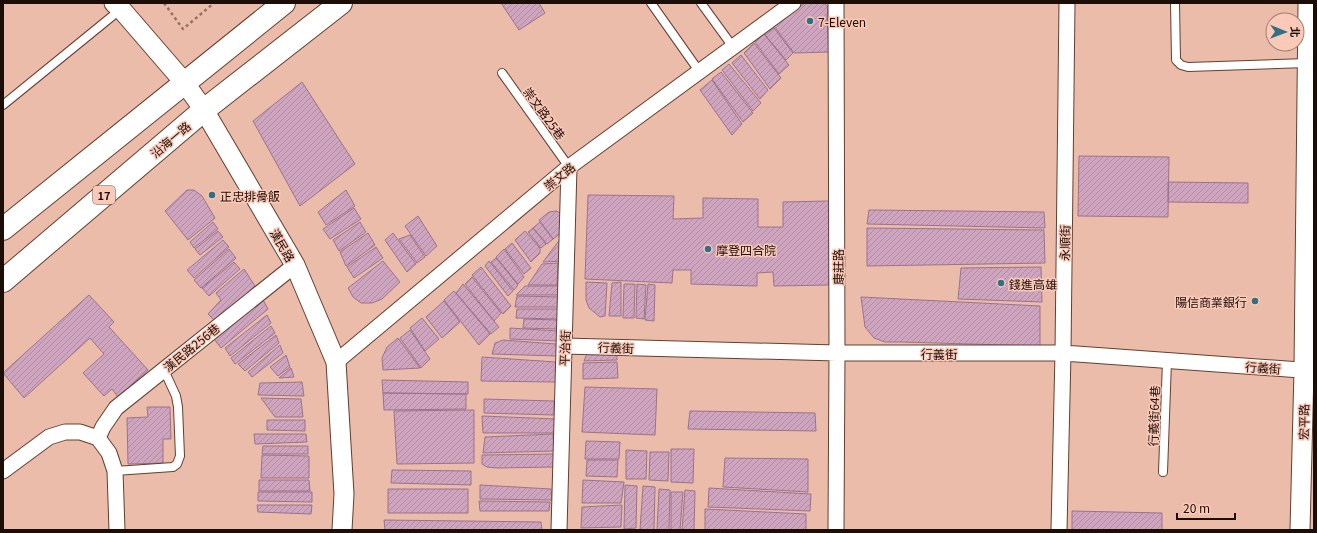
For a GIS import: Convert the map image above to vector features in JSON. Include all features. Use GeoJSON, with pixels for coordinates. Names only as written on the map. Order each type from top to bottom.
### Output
{"type":"FeatureCollection","features":[{"type":"Feature","properties":{"kind":"main road"},"geometry":{"type":"LineString","coordinates":[[3,229],[284,3]]}},
{"type":"Feature","properties":{"kind":"main road","name":"沿海一路"},"geometry":{"type":"LineString","coordinates":[[3,281],[204,110],[341,3]]}},
{"type":"Feature","properties":{"kind":"street","name":"崇文路"},"geometry":{"type":"LineString","coordinates":[[336,362],[569,167],[793,3]]}},
{"type":"Feature","properties":{"kind":"street","name":"康莊路"},"geometry":{"type":"LineString","coordinates":[[836,3],[836,530]]}},
{"type":"Feature","properties":{"kind":"street","name":"永順街"},"geometry":{"type":"LineString","coordinates":[[1059,530],[1063,353],[1067,3]]}},
{"type":"Feature","properties":{"kind":"street","name":"宏平路"},"geometry":{"type":"LineString","coordinates":[[1300,530],[1309,371],[1308,3]]}},
{"type":"Feature","properties":{"kind":"street","name":"漢民路"},"geometry":{"type":"LineString","coordinates":[[122,5],[184,82],[204,110],[295,264],[336,362],[344,494],[342,530]]}},
{"type":"Feature","properties":{"kind":"street","name":"平治街"},"geometry":{"type":"LineString","coordinates":[[560,530],[569,167]]}},
{"type":"Feature","properties":{"kind":"street","name":"漢民路256巷"},"geometry":{"type":"LineString","coordinates":[[98,438],[103,427],[116,408],[295,264]]}},
{"type":"Feature","properties":{"kind":"street","name":"行義街"},"geometry":{"type":"LineString","coordinates":[[564,346],[837,353],[1063,353],[1309,371]]}},
{"type":"Feature","properties":{"kind":"street"},"geometry":{"type":"LineString","coordinates":[[3,471],[49,437],[65,432],[80,432],[98,438],[110,453],[115,471],[117,530]]}},
{"type":"Feature","properties":{"kind":"lane"},"geometry":{"type":"LineString","coordinates":[[651,3],[699,71]]}},
{"type":"Feature","properties":{"kind":"lane"},"geometry":{"type":"LineString","coordinates":[[701,3],[732,47]]}},
{"type":"Feature","properties":{"kind":"lane"},"geometry":{"type":"LineString","coordinates":[[1175,3],[1176,60],[1181,65],[1188,67],[1308,63]]}},
{"type":"Feature","properties":{"kind":"lane"},"geometry":{"type":"LineString","coordinates":[[3,105],[122,5]]}},
{"type":"Feature","properties":{"kind":"lane","name":"崇文路25巷"},"geometry":{"type":"LineString","coordinates":[[502,73],[569,167]]}},
{"type":"Feature","properties":{"kind":"lane","name":"行義街64巷"},"geometry":{"type":"LineString","coordinates":[[1163,472],[1167,361]]}},
{"type":"Feature","properties":{"kind":"lane"},"geometry":{"type":"LineString","coordinates":[[115,471],[172,467],[177,464],[180,456],[178,407],[176,396],[164,370]]}},
{"type":"Feature","properties":{"kind":"path"},"geometry":{"type":"LineString","coordinates":[[164,3],[183,29],[214,3]]}},
{"type":"Feature","properties":{"kind":"building"},"geometry":{"type":"Polygon","coordinates":[[[501,3],[539,3],[545,13],[519,30],[501,3]]]}},
{"type":"Feature","properties":{"kind":"building"},"geometry":{"type":"Polygon","coordinates":[[[805,3],[824,3],[828,7],[827,17],[829,52],[794,53],[774,26],[805,3]]]}},
{"type":"Feature","properties":{"kind":"building"},"geometry":{"type":"Polygon","coordinates":[[[774,28],[793,53],[786,60],[765,35],[774,28]]]}},
{"type":"Feature","properties":{"kind":"building"},"geometry":{"type":"Polygon","coordinates":[[[764,34],[789,65],[779,74],[755,42],[764,34]]]}},
{"type":"Feature","properties":{"kind":"building"},"geometry":{"type":"Polygon","coordinates":[[[754,43],[781,78],[770,89],[744,53],[754,43]]]}},
{"type":"Feature","properties":{"kind":"building"},"geometry":{"type":"Polygon","coordinates":[[[741,55],[768,90],[760,99],[732,63],[741,55]]]}},
{"type":"Feature","properties":{"kind":"building"},"geometry":{"type":"Polygon","coordinates":[[[729,64],[761,103],[753,111],[722,70],[729,64]]]}},
{"type":"Feature","properties":{"kind":"building"},"geometry":{"type":"Polygon","coordinates":[[[721,72],[753,113],[743,122],[712,79],[721,72]]]}},
{"type":"Feature","properties":{"kind":"building"},"geometry":{"type":"Polygon","coordinates":[[[712,80],[742,124],[732,135],[700,90],[712,80]]]}},
{"type":"Feature","properties":{"kind":"building"},"geometry":{"type":"Polygon","coordinates":[[[302,82],[355,164],[300,206],[253,121],[302,82]]]}},
{"type":"Feature","properties":{"kind":"building"},"geometry":{"type":"Polygon","coordinates":[[[1079,156],[1169,157],[1168,217],[1078,216],[1079,156]]]}},
{"type":"Feature","properties":{"kind":"building"},"geometry":{"type":"Polygon","coordinates":[[[1168,182],[1248,183],[1248,203],[1168,202],[1168,182]]]}},
{"type":"Feature","properties":{"kind":"building"},"geometry":{"type":"Polygon","coordinates":[[[187,190],[194,190],[202,196],[215,218],[188,240],[165,211],[187,190]]]}},
{"type":"Feature","properties":{"kind":"building"},"geometry":{"type":"Polygon","coordinates":[[[346,190],[355,206],[326,225],[318,212],[346,190]]]}},
{"type":"Feature","properties":{"kind":"building","name":"摩登四合院"},"geometry":{"type":"Polygon","coordinates":[[[588,195],[674,196],[673,219],[703,218],[703,198],[758,199],[758,227],[783,227],[783,202],[829,201],[829,285],[774,286],[773,272],[757,273],[757,286],[691,284],[691,270],[673,270],[672,283],[585,279],[588,195]]]}},
{"type":"Feature","properties":{"kind":"building"},"geometry":{"type":"Polygon","coordinates":[[[354,208],[361,219],[330,239],[323,229],[354,208]]]}},
{"type":"Feature","properties":{"kind":"building"},"geometry":{"type":"Polygon","coordinates":[[[869,210],[1044,212],[1045,228],[867,224],[869,210]]]}},
{"type":"Feature","properties":{"kind":"building"},"geometry":{"type":"Polygon","coordinates":[[[556,211],[561,213],[565,230],[553,239],[539,220],[549,212],[556,211]]]}},
{"type":"Feature","properties":{"kind":"building"},"geometry":{"type":"Polygon","coordinates":[[[418,216],[437,246],[426,256],[405,226],[418,216]]]}},
{"type":"Feature","properties":{"kind":"building"},"geometry":{"type":"Polygon","coordinates":[[[213,222],[218,229],[194,248],[190,242],[213,222]]]}},
{"type":"Feature","properties":{"kind":"building"},"geometry":{"type":"Polygon","coordinates":[[[360,222],[366,232],[339,251],[333,240],[360,222]]]}},
{"type":"Feature","properties":{"kind":"building"},"geometry":{"type":"Polygon","coordinates":[[[540,222],[553,239],[547,244],[533,228],[540,222]]]}},
{"type":"Feature","properties":{"kind":"building"},"geometry":{"type":"Polygon","coordinates":[[[533,228],[546,244],[541,248],[528,232],[533,228]]]}},
{"type":"Feature","properties":{"kind":"building"},"geometry":{"type":"Polygon","coordinates":[[[867,228],[1044,230],[1045,263],[867,266],[867,228]]]}},
{"type":"Feature","properties":{"kind":"building"},"geometry":{"type":"Polygon","coordinates":[[[218,231],[223,237],[200,255],[195,249],[218,231]]]}},
{"type":"Feature","properties":{"kind":"building"},"geometry":{"type":"Polygon","coordinates":[[[525,231],[540,248],[540,253],[531,262],[515,240],[525,231]]]}},
{"type":"Feature","properties":{"kind":"building"},"geometry":{"type":"Polygon","coordinates":[[[368,233],[375,245],[346,266],[340,252],[368,233]]]}},
{"type":"Feature","properties":{"kind":"building"},"geometry":{"type":"Polygon","coordinates":[[[393,233],[416,264],[407,272],[385,240],[393,233]]]}},
{"type":"Feature","properties":{"kind":"building"},"geometry":{"type":"Polygon","coordinates":[[[564,234],[563,261],[543,262],[564,234]]]}},
{"type":"Feature","properties":{"kind":"building"},"geometry":{"type":"Polygon","coordinates":[[[410,235],[425,257],[417,263],[399,239],[410,235]]]}},
{"type":"Feature","properties":{"kind":"building"},"geometry":{"type":"Polygon","coordinates":[[[223,240],[229,247],[194,278],[187,270],[223,240]]]}},
{"type":"Feature","properties":{"kind":"building"},"geometry":{"type":"Polygon","coordinates":[[[512,243],[531,268],[524,274],[505,249],[512,243]]]}},
{"type":"Feature","properties":{"kind":"building"},"geometry":{"type":"Polygon","coordinates":[[[376,247],[383,258],[354,278],[347,267],[376,247]]]}},
{"type":"Feature","properties":{"kind":"building"},"geometry":{"type":"Polygon","coordinates":[[[229,249],[236,258],[201,288],[194,280],[229,249]]]}},
{"type":"Feature","properties":{"kind":"building"},"geometry":{"type":"Polygon","coordinates":[[[504,249],[524,277],[518,284],[496,257],[504,249]]]}},
{"type":"Feature","properties":{"kind":"building"},"geometry":{"type":"Polygon","coordinates":[[[496,258],[518,285],[514,290],[491,262],[496,258]]]}},
{"type":"Feature","properties":{"kind":"building"},"geometry":{"type":"Polygon","coordinates":[[[383,261],[400,282],[382,299],[372,303],[361,303],[353,297],[348,288],[383,261]]]}},
{"type":"Feature","properties":{"kind":"building"},"geometry":{"type":"Polygon","coordinates":[[[489,261],[513,291],[508,296],[485,266],[489,261]]]}},
{"type":"Feature","properties":{"kind":"building"},"geometry":{"type":"Polygon","coordinates":[[[234,262],[240,269],[209,296],[202,288],[234,262]]]}},
{"type":"Feature","properties":{"kind":"building"},"geometry":{"type":"Polygon","coordinates":[[[558,263],[557,285],[528,285],[542,264],[558,263]]]}},
{"type":"Feature","properties":{"kind":"building"},"geometry":{"type":"Polygon","coordinates":[[[481,267],[511,306],[503,314],[472,275],[481,267]]]}},
{"type":"Feature","properties":{"kind":"building","name":"錢進高雄"},"geometry":{"type":"Polygon","coordinates":[[[1041,267],[1042,302],[958,299],[961,268],[1041,267]]]}},
{"type":"Feature","properties":{"kind":"building"},"geometry":{"type":"Polygon","coordinates":[[[244,269],[255,286],[216,322],[208,314],[221,300],[216,293],[244,269]]]}},
{"type":"Feature","properties":{"kind":"building"},"geometry":{"type":"Polygon","coordinates":[[[472,277],[501,313],[494,321],[465,284],[472,277]]]}},
{"type":"Feature","properties":{"kind":"building"},"geometry":{"type":"Polygon","coordinates":[[[586,282],[607,283],[605,316],[600,317],[589,308],[586,300],[586,282]]]}},
{"type":"Feature","properties":{"kind":"building"},"geometry":{"type":"Polygon","coordinates":[[[621,282],[621,316],[609,316],[612,283],[621,282]]]}},
{"type":"Feature","properties":{"kind":"building"},"geometry":{"type":"Polygon","coordinates":[[[463,284],[499,327],[491,334],[456,293],[463,284]]]}},
{"type":"Feature","properties":{"kind":"building"},"geometry":{"type":"Polygon","coordinates":[[[624,284],[635,284],[634,318],[623,318],[624,284]]]}},
{"type":"Feature","properties":{"kind":"building"},"geometry":{"type":"Polygon","coordinates":[[[637,284],[646,285],[644,319],[636,318],[637,284]]]}},
{"type":"Feature","properties":{"kind":"building"},"geometry":{"type":"Polygon","coordinates":[[[648,284],[655,285],[654,321],[645,320],[648,284]]]}},
{"type":"Feature","properties":{"kind":"building"},"geometry":{"type":"Polygon","coordinates":[[[525,286],[559,286],[559,295],[516,295],[525,286]]]}},
{"type":"Feature","properties":{"kind":"building"},"geometry":{"type":"Polygon","coordinates":[[[454,291],[490,334],[479,345],[444,300],[454,291]]]}},
{"type":"Feature","properties":{"kind":"building"},"geometry":{"type":"Polygon","coordinates":[[[89,295],[114,322],[109,327],[148,370],[118,397],[112,389],[104,396],[83,373],[104,354],[90,338],[24,398],[3,373],[89,295]]]}},
{"type":"Feature","properties":{"kind":"building"},"geometry":{"type":"Polygon","coordinates":[[[517,296],[561,297],[560,307],[515,307],[517,296]]]}},
{"type":"Feature","properties":{"kind":"building"},"geometry":{"type":"Polygon","coordinates":[[[861,297],[1040,306],[1040,346],[885,342],[874,338],[865,327],[861,297]]]}},
{"type":"Feature","properties":{"kind":"building"},"geometry":{"type":"Polygon","coordinates":[[[262,298],[268,309],[221,348],[214,339],[262,298]]]}},
{"type":"Feature","properties":{"kind":"building"},"geometry":{"type":"Polygon","coordinates":[[[444,301],[460,322],[442,338],[426,317],[444,301]]]}},
{"type":"Feature","properties":{"kind":"building"},"geometry":{"type":"Polygon","coordinates":[[[517,309],[560,309],[559,319],[516,318],[517,309]]]}},
{"type":"Feature","properties":{"kind":"building"},"geometry":{"type":"Polygon","coordinates":[[[267,315],[271,323],[230,356],[225,348],[267,315]]]}},
{"type":"Feature","properties":{"kind":"building"},"geometry":{"type":"Polygon","coordinates":[[[422,318],[439,339],[425,351],[410,328],[422,318]]]}},
{"type":"Feature","properties":{"kind":"building"},"geometry":{"type":"Polygon","coordinates":[[[524,319],[558,320],[557,329],[523,328],[524,319]]]}},
{"type":"Feature","properties":{"kind":"building"},"geometry":{"type":"Polygon","coordinates":[[[271,326],[275,333],[235,364],[231,358],[271,326]]]}},
{"type":"Feature","properties":{"kind":"building"},"geometry":{"type":"Polygon","coordinates":[[[510,328],[559,331],[558,341],[510,339],[510,328]]]}},
{"type":"Feature","properties":{"kind":"building"},"geometry":{"type":"Polygon","coordinates":[[[410,330],[430,359],[421,368],[400,338],[410,330]]]}},
{"type":"Feature","properties":{"kind":"building"},"geometry":{"type":"Polygon","coordinates":[[[276,335],[279,343],[245,371],[238,364],[276,335]]]}},
{"type":"Feature","properties":{"kind":"building"},"geometry":{"type":"Polygon","coordinates":[[[398,338],[420,368],[383,370],[382,358],[387,347],[398,338]]]}},
{"type":"Feature","properties":{"kind":"building"},"geometry":{"type":"Polygon","coordinates":[[[503,340],[556,344],[557,356],[492,354],[495,343],[503,340]]]}},
{"type":"Feature","properties":{"kind":"building"},"geometry":{"type":"Polygon","coordinates":[[[280,345],[283,353],[252,377],[248,372],[280,345]]]}},
{"type":"Feature","properties":{"kind":"building"},"geometry":{"type":"Polygon","coordinates":[[[590,352],[617,352],[617,360],[584,361],[590,352]]]}},
{"type":"Feature","properties":{"kind":"building"},"geometry":{"type":"Polygon","coordinates":[[[286,355],[290,367],[278,376],[270,367],[286,355]]]}},
{"type":"Feature","properties":{"kind":"building"},"geometry":{"type":"Polygon","coordinates":[[[482,357],[556,362],[556,382],[481,381],[482,357]]]}},
{"type":"Feature","properties":{"kind":"building"},"geometry":{"type":"Polygon","coordinates":[[[617,362],[618,378],[583,379],[583,363],[617,362]]]}},
{"type":"Feature","properties":{"kind":"building"},"geometry":{"type":"Polygon","coordinates":[[[291,368],[294,377],[279,378],[291,368]]]}},
{"type":"Feature","properties":{"kind":"building"},"geometry":{"type":"Polygon","coordinates":[[[382,380],[468,382],[468,394],[383,393],[382,380]]]}},
{"type":"Feature","properties":{"kind":"building"},"geometry":{"type":"Polygon","coordinates":[[[302,382],[304,396],[258,395],[260,383],[302,382]]]}},
{"type":"Feature","properties":{"kind":"building"},"geometry":{"type":"Polygon","coordinates":[[[585,387],[657,389],[655,435],[582,432],[585,387]]]}},
{"type":"Feature","properties":{"kind":"building"},"geometry":{"type":"Polygon","coordinates":[[[383,393],[466,394],[466,409],[384,410],[383,393]]]}},
{"type":"Feature","properties":{"kind":"building"},"geometry":{"type":"Polygon","coordinates":[[[261,398],[301,399],[303,417],[275,417],[261,398]]]}},
{"type":"Feature","properties":{"kind":"building"},"geometry":{"type":"Polygon","coordinates":[[[484,399],[554,401],[554,415],[484,413],[484,399]]]}},
{"type":"Feature","properties":{"kind":"building"},"geometry":{"type":"Polygon","coordinates":[[[147,407],[170,407],[171,439],[163,439],[163,463],[128,464],[127,418],[148,417],[147,407]]]}},
{"type":"Feature","properties":{"kind":"building"},"geometry":{"type":"Polygon","coordinates":[[[474,410],[474,463],[397,464],[394,411],[474,410]]]}},
{"type":"Feature","properties":{"kind":"building"},"geometry":{"type":"Polygon","coordinates":[[[690,411],[815,413],[816,431],[688,429],[690,411]]]}},
{"type":"Feature","properties":{"kind":"building"},"geometry":{"type":"Polygon","coordinates":[[[482,416],[556,419],[556,433],[483,433],[482,416]]]}},
{"type":"Feature","properties":{"kind":"building"},"geometry":{"type":"Polygon","coordinates":[[[267,420],[305,420],[305,431],[267,430],[267,420]]]}},
{"type":"Feature","properties":{"kind":"building"},"geometry":{"type":"Polygon","coordinates":[[[254,434],[306,434],[307,442],[255,444],[254,434]]]}},
{"type":"Feature","properties":{"kind":"building"},"geometry":{"type":"Polygon","coordinates":[[[553,434],[554,451],[483,453],[485,437],[553,434]]]}},
{"type":"Feature","properties":{"kind":"building"},"geometry":{"type":"Polygon","coordinates":[[[586,441],[620,442],[619,459],[585,459],[586,441]]]}},
{"type":"Feature","properties":{"kind":"building"},"geometry":{"type":"Polygon","coordinates":[[[263,446],[308,446],[308,454],[262,454],[263,446]]]}},
{"type":"Feature","properties":{"kind":"building"},"geometry":{"type":"Polygon","coordinates":[[[671,449],[694,449],[693,483],[671,482],[671,449]]]}},
{"type":"Feature","properties":{"kind":"building"},"geometry":{"type":"Polygon","coordinates":[[[626,450],[647,451],[646,479],[626,479],[626,450]]]}},
{"type":"Feature","properties":{"kind":"building"},"geometry":{"type":"Polygon","coordinates":[[[650,452],[669,452],[668,481],[649,480],[650,452]]]}},
{"type":"Feature","properties":{"kind":"building"},"geometry":{"type":"Polygon","coordinates":[[[554,454],[554,467],[497,468],[487,467],[482,464],[482,455],[554,454]]]}},
{"type":"Feature","properties":{"kind":"building"},"geometry":{"type":"Polygon","coordinates":[[[262,455],[309,456],[309,478],[261,478],[262,455]]]}},
{"type":"Feature","properties":{"kind":"building"},"geometry":{"type":"Polygon","coordinates":[[[725,458],[808,459],[808,492],[723,487],[725,458]]]}},
{"type":"Feature","properties":{"kind":"building"},"geometry":{"type":"Polygon","coordinates":[[[587,460],[618,460],[617,477],[586,476],[587,460]]]}},
{"type":"Feature","properties":{"kind":"building"},"geometry":{"type":"Polygon","coordinates":[[[392,470],[471,471],[471,485],[391,483],[392,470]]]}},
{"type":"Feature","properties":{"kind":"building"},"geometry":{"type":"Polygon","coordinates":[[[259,480],[309,480],[310,491],[259,491],[259,480]]]}},
{"type":"Feature","properties":{"kind":"building"},"geometry":{"type":"Polygon","coordinates":[[[583,480],[624,482],[621,503],[582,503],[583,480]]]}},
{"type":"Feature","properties":{"kind":"building"},"geometry":{"type":"Polygon","coordinates":[[[480,485],[551,489],[552,500],[480,499],[480,485]]]}},
{"type":"Feature","properties":{"kind":"building"},"geometry":{"type":"Polygon","coordinates":[[[625,485],[637,486],[636,528],[624,529],[625,485]]]}},
{"type":"Feature","properties":{"kind":"building"},"geometry":{"type":"Polygon","coordinates":[[[643,486],[655,487],[654,530],[640,530],[643,486]]]}},
{"type":"Feature","properties":{"kind":"building"},"geometry":{"type":"Polygon","coordinates":[[[709,488],[811,494],[810,511],[708,507],[709,488]]]}},
{"type":"Feature","properties":{"kind":"building"},"geometry":{"type":"Polygon","coordinates":[[[388,489],[468,489],[468,513],[388,513],[388,489]]]}},
{"type":"Feature","properties":{"kind":"building"},"geometry":{"type":"Polygon","coordinates":[[[659,489],[670,490],[669,530],[657,530],[659,489]]]}},
{"type":"Feature","properties":{"kind":"building"},"geometry":{"type":"Polygon","coordinates":[[[685,490],[695,491],[694,530],[682,530],[685,490]]]}},
{"type":"Feature","properties":{"kind":"building"},"geometry":{"type":"Polygon","coordinates":[[[258,492],[312,492],[312,502],[258,501],[258,492]]]}},
{"type":"Feature","properties":{"kind":"building"},"geometry":{"type":"Polygon","coordinates":[[[671,492],[683,492],[680,530],[671,530],[671,492]]]}},
{"type":"Feature","properties":{"kind":"building"},"geometry":{"type":"Polygon","coordinates":[[[479,501],[550,502],[549,511],[480,511],[479,501]]]}},
{"type":"Feature","properties":{"kind":"building"},"geometry":{"type":"Polygon","coordinates":[[[257,505],[312,505],[311,514],[258,512],[257,505]]]}},
{"type":"Feature","properties":{"kind":"building"},"geometry":{"type":"Polygon","coordinates":[[[622,505],[621,527],[581,528],[582,507],[622,505]]]}},
{"type":"Feature","properties":{"kind":"building"},"geometry":{"type":"Polygon","coordinates":[[[705,509],[806,514],[806,530],[705,530],[705,509]]]}},
{"type":"Feature","properties":{"kind":"building"},"geometry":{"type":"Polygon","coordinates":[[[1072,511],[1162,513],[1162,530],[1072,530],[1072,511]]]}},
{"type":"Feature","properties":{"kind":"building"},"geometry":{"type":"Polygon","coordinates":[[[384,520],[541,522],[542,530],[385,530],[384,520]]]}},
{"type":"Feature","properties":{"kind":"place","name":"7-Eleven"},"geometry":{"type":"Point","coordinates":[810,21]}},
{"type":"Feature","properties":{"kind":"place","name":"正忠排骨飯"},"geometry":{"type":"Point","coordinates":[212,195]}},
{"type":"Feature","properties":{"kind":"place","name":"摩登四合院"},"geometry":{"type":"Point","coordinates":[708,249]}},
{"type":"Feature","properties":{"kind":"place","name":"錢進高雄"},"geometry":{"type":"Point","coordinates":[1001,283]}},
{"type":"Feature","properties":{"kind":"place","name":"陽信商業銀行"},"geometry":{"type":"Point","coordinates":[1255,301]}}]}
